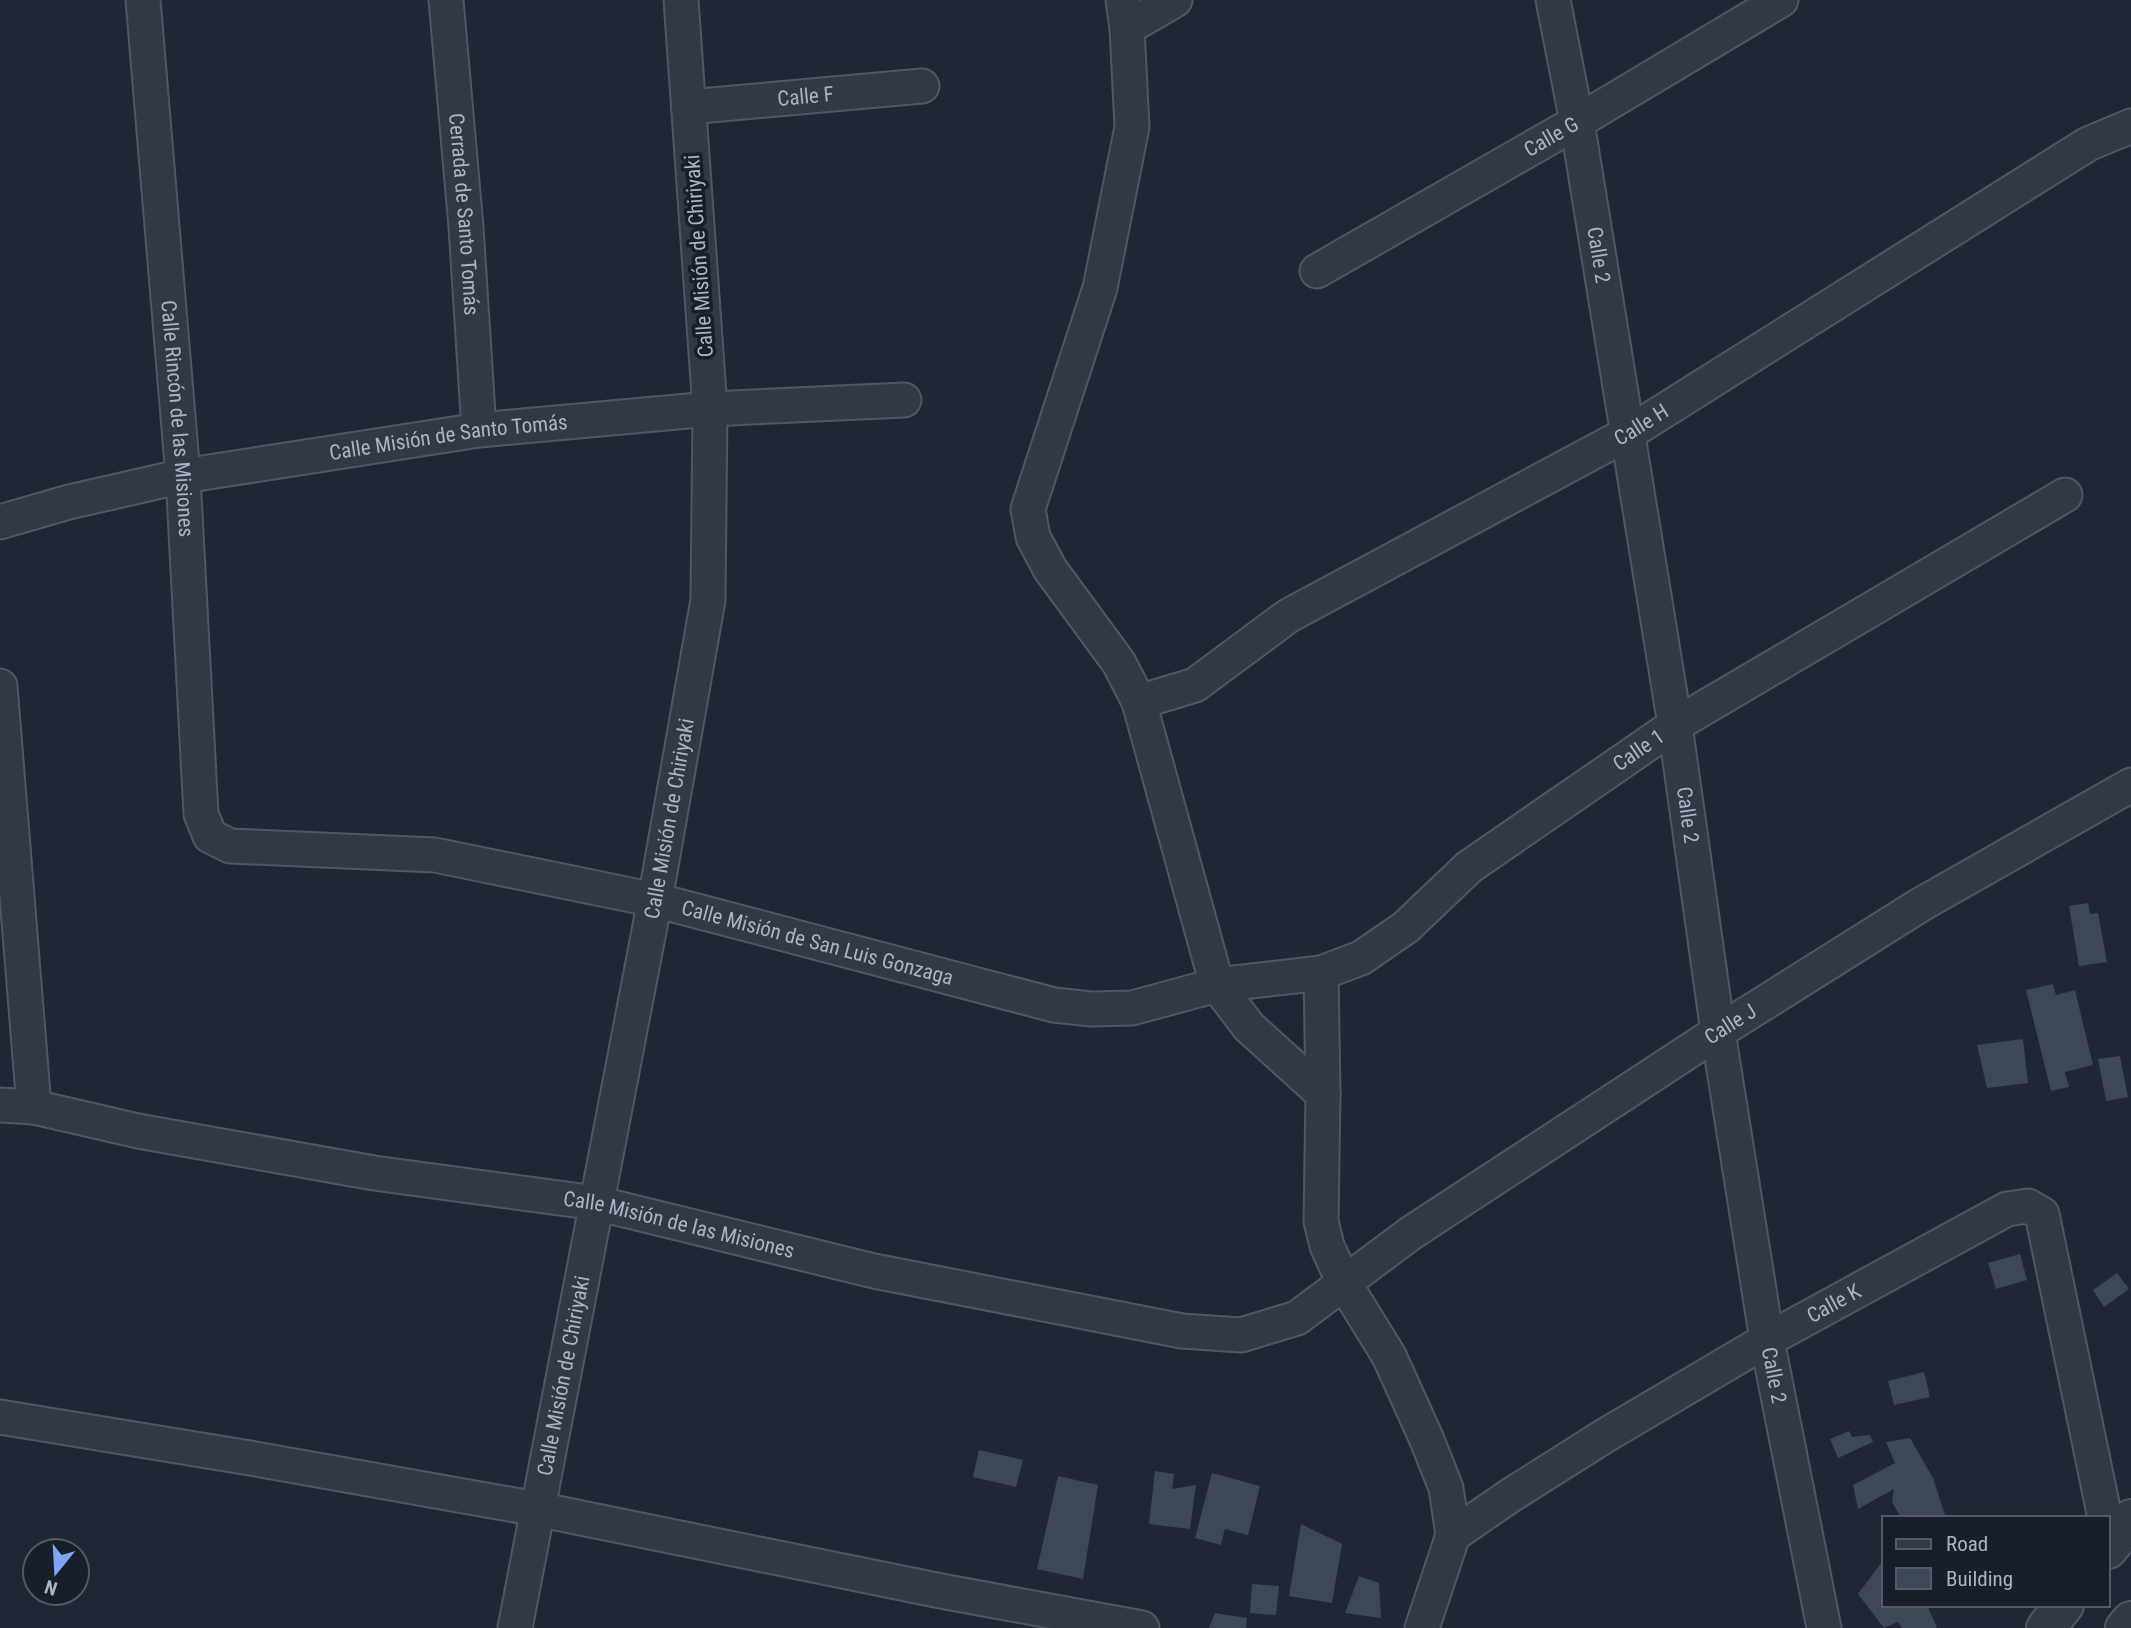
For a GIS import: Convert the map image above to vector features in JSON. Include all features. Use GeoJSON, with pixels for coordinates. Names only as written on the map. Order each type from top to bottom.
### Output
{"type":"FeatureCollection","features":[{"type":"Feature","properties":{"kind":"street","name":"Calle Rincón de las Misiones"},"geometry":{"type":"LineString","coordinates":[[143,0],[183,476],[201,814],[210,836]]}},
{"type":"Feature","properties":{"kind":"street","name":"Cerrada de Santo Tomás"},"geometry":{"type":"LineString","coordinates":[[446,0],[466,227],[479,430]]}},
{"type":"Feature","properties":{"kind":"street","name":"Calle Misión de Chiriyaki"},"geometry":{"type":"LineString","coordinates":[[515,1628],[655,900],[708,600],[710,409],[681,0]]}},
{"type":"Feature","properties":{"kind":"street"},"geometry":{"type":"LineString","coordinates":[[1175,0],[1125,14],[1132,127],[1100,288],[1028,509],[1033,537],[1050,569],[1119,663],[1139,702],[1216,985],[1249,1027],[1323,1094]]}},
{"type":"Feature","properties":{"kind":"street","name":"Calle 2"},"geometry":{"type":"LineString","coordinates":[[1553,0],[1577,122],[1675,725],[1718,1032],[1767,1340],[1824,1628]]}},
{"type":"Feature","properties":{"kind":"street","name":"Calle G"},"geometry":{"type":"LineString","coordinates":[[1317,271],[1577,122],[1781,0]]}},
{"type":"Feature","properties":{"kind":"street","name":"Calle F"},"geometry":{"type":"LineString","coordinates":[[689,107],[922,86]]}},
{"type":"Feature","properties":{"kind":"street","name":"Calle H"},"geometry":{"type":"LineString","coordinates":[[1139,702],[1195,685],[1288,616],[1627,434],[2088,144],[2131,126]]}},
{"type":"Feature","properties":{"kind":"street","name":"Calle Misión de Santo Tomás"},"geometry":{"type":"LineString","coordinates":[[0,522],[69,502],[183,476],[479,430],[710,409],[904,400]]}},
{"type":"Feature","properties":{"kind":"street","name":"Calle 1"},"geometry":{"type":"LineString","coordinates":[[1216,985],[1321,973],[1361,958],[1406,927],[1469,867],[1675,725],[2065,495]]}},
{"type":"Feature","properties":{"kind":"street"},"geometry":{"type":"LineString","coordinates":[[0,685],[34,1107]]}},
{"type":"Feature","properties":{"kind":"street","name":"Calle J"},"geometry":{"type":"LineString","coordinates":[[1344,1283],[1410,1233],[1718,1032],[1920,905],[2131,785]]}},
{"type":"Feature","properties":{"kind":"street","name":"Calle Misión de San Luis Gonzaga"},"geometry":{"type":"LineString","coordinates":[[210,836],[230,846],[435,855],[655,900],[1054,1005],[1091,1009],[1132,1007],[1216,985]]}},
{"type":"Feature","properties":{"kind":"street"},"geometry":{"type":"LineString","coordinates":[[1321,973],[1321,1221],[1327,1246],[1344,1283],[1389,1356],[1446,1489],[1453,1535],[1422,1628]]}},
{"type":"Feature","properties":{"kind":"street","name":"Calle Misión de las Misiones"},"geometry":{"type":"LineString","coordinates":[[0,1105],[34,1107],[138,1131],[374,1173],[596,1203],[874,1271],[1182,1331],[1241,1335],[1297,1318],[1344,1283]]}},
{"type":"Feature","properties":{"kind":"street","name":"Calle K"},"geometry":{"type":"LineString","coordinates":[[1453,1535],[1606,1435],[1767,1340],[2007,1209],[2028,1206],[2042,1214],[2109,1516]]}},
{"type":"Feature","properties":{"kind":"street"},"geometry":{"type":"LineString","coordinates":[[0,1416],[537,1509],[1142,1628]]}},
{"type":"Feature","properties":{"kind":"street"},"geometry":{"type":"LineString","coordinates":[[2046,1628],[2062,1607]]}},
{"type":"Feature","properties":{"kind":"street"},"geometry":{"type":"LineString","coordinates":[[2125,1628],[2131,1620]]}},
{"type":"Feature","properties":{"kind":"building"},"geometry":{"type":"Polygon","coordinates":[[[2088,903],[2090,914],[2098,913],[2107,962],[2079,966],[2069,906],[2088,903]]]}},
{"type":"Feature","properties":{"kind":"building"},"geometry":{"type":"Polygon","coordinates":[[[2053,984],[2056,995],[2075,990],[2093,1065],[2065,1072],[2069,1087],[2051,1091],[2026,990],[2053,984]]]}},
{"type":"Feature","properties":{"kind":"building"},"geometry":{"type":"Polygon","coordinates":[[[2023,1039],[2028,1083],[1987,1088],[1977,1045],[2023,1039]]]}},
{"type":"Feature","properties":{"kind":"building"},"geometry":{"type":"Polygon","coordinates":[[[2120,1056],[2128,1097],[2106,1101],[2098,1059],[2120,1056]]]}},
{"type":"Feature","properties":{"kind":"building"},"geometry":{"type":"Polygon","coordinates":[[[2020,1254],[2027,1280],[1996,1289],[1988,1263],[2020,1254]]]}},
{"type":"Feature","properties":{"kind":"building"},"geometry":{"type":"Polygon","coordinates":[[[2117,1273],[2129,1289],[2104,1307],[2093,1290],[2117,1273]]]}},
{"type":"Feature","properties":{"kind":"building"},"geometry":{"type":"Polygon","coordinates":[[[1924,1372],[1930,1397],[1894,1405],[1888,1381],[1924,1372]]]}},
{"type":"Feature","properties":{"kind":"building"},"geometry":{"type":"Polygon","coordinates":[[[1849,1431],[1852,1437],[1870,1435],[1873,1442],[1838,1458],[1830,1439],[1849,1431]]]}},
{"type":"Feature","properties":{"kind":"building"},"geometry":{"type":"Polygon","coordinates":[[[1910,1438],[1933,1478],[1945,1516],[1900,1516],[1892,1502],[1894,1489],[1858,1509],[1853,1485],[1895,1463],[1886,1442],[1910,1438]]]}},
{"type":"Feature","properties":{"kind":"building"},"geometry":{"type":"Polygon","coordinates":[[[979,1450],[1023,1460],[1016,1487],[973,1477],[979,1450]]]}},
{"type":"Feature","properties":{"kind":"building"},"geometry":{"type":"Polygon","coordinates":[[[1155,1471],[1174,1474],[1172,1489],[1196,1485],[1190,1529],[1149,1524],[1155,1471]]]}},
{"type":"Feature","properties":{"kind":"building"},"geometry":{"type":"Polygon","coordinates":[[[1212,1473],[1260,1486],[1248,1535],[1225,1529],[1221,1545],[1195,1538],[1212,1473]]]}},
{"type":"Feature","properties":{"kind":"building"},"geometry":{"type":"Polygon","coordinates":[[[1058,1476],[1098,1485],[1083,1579],[1037,1569],[1058,1476]]]}},
{"type":"Feature","properties":{"kind":"building"},"geometry":{"type":"Polygon","coordinates":[[[1301,1524],[1342,1544],[1332,1603],[1289,1596],[1301,1524]]]}},
{"type":"Feature","properties":{"kind":"building"},"geometry":{"type":"Polygon","coordinates":[[[1882,1562],[1882,1607],[1928,1607],[1937,1628],[1902,1628],[1898,1622],[1884,1628],[1858,1594],[1882,1562]]]}},
{"type":"Feature","properties":{"kind":"building"},"geometry":{"type":"Polygon","coordinates":[[[1359,1576],[1379,1583],[1381,1618],[1345,1613],[1359,1576]]]}},
{"type":"Feature","properties":{"kind":"building"},"geometry":{"type":"Polygon","coordinates":[[[1252,1584],[1279,1586],[1276,1615],[1250,1613],[1252,1584]]]}},
{"type":"Feature","properties":{"kind":"building"},"geometry":{"type":"Polygon","coordinates":[[[1215,1613],[1247,1618],[1246,1628],[1209,1628],[1215,1613]]]}}]}
